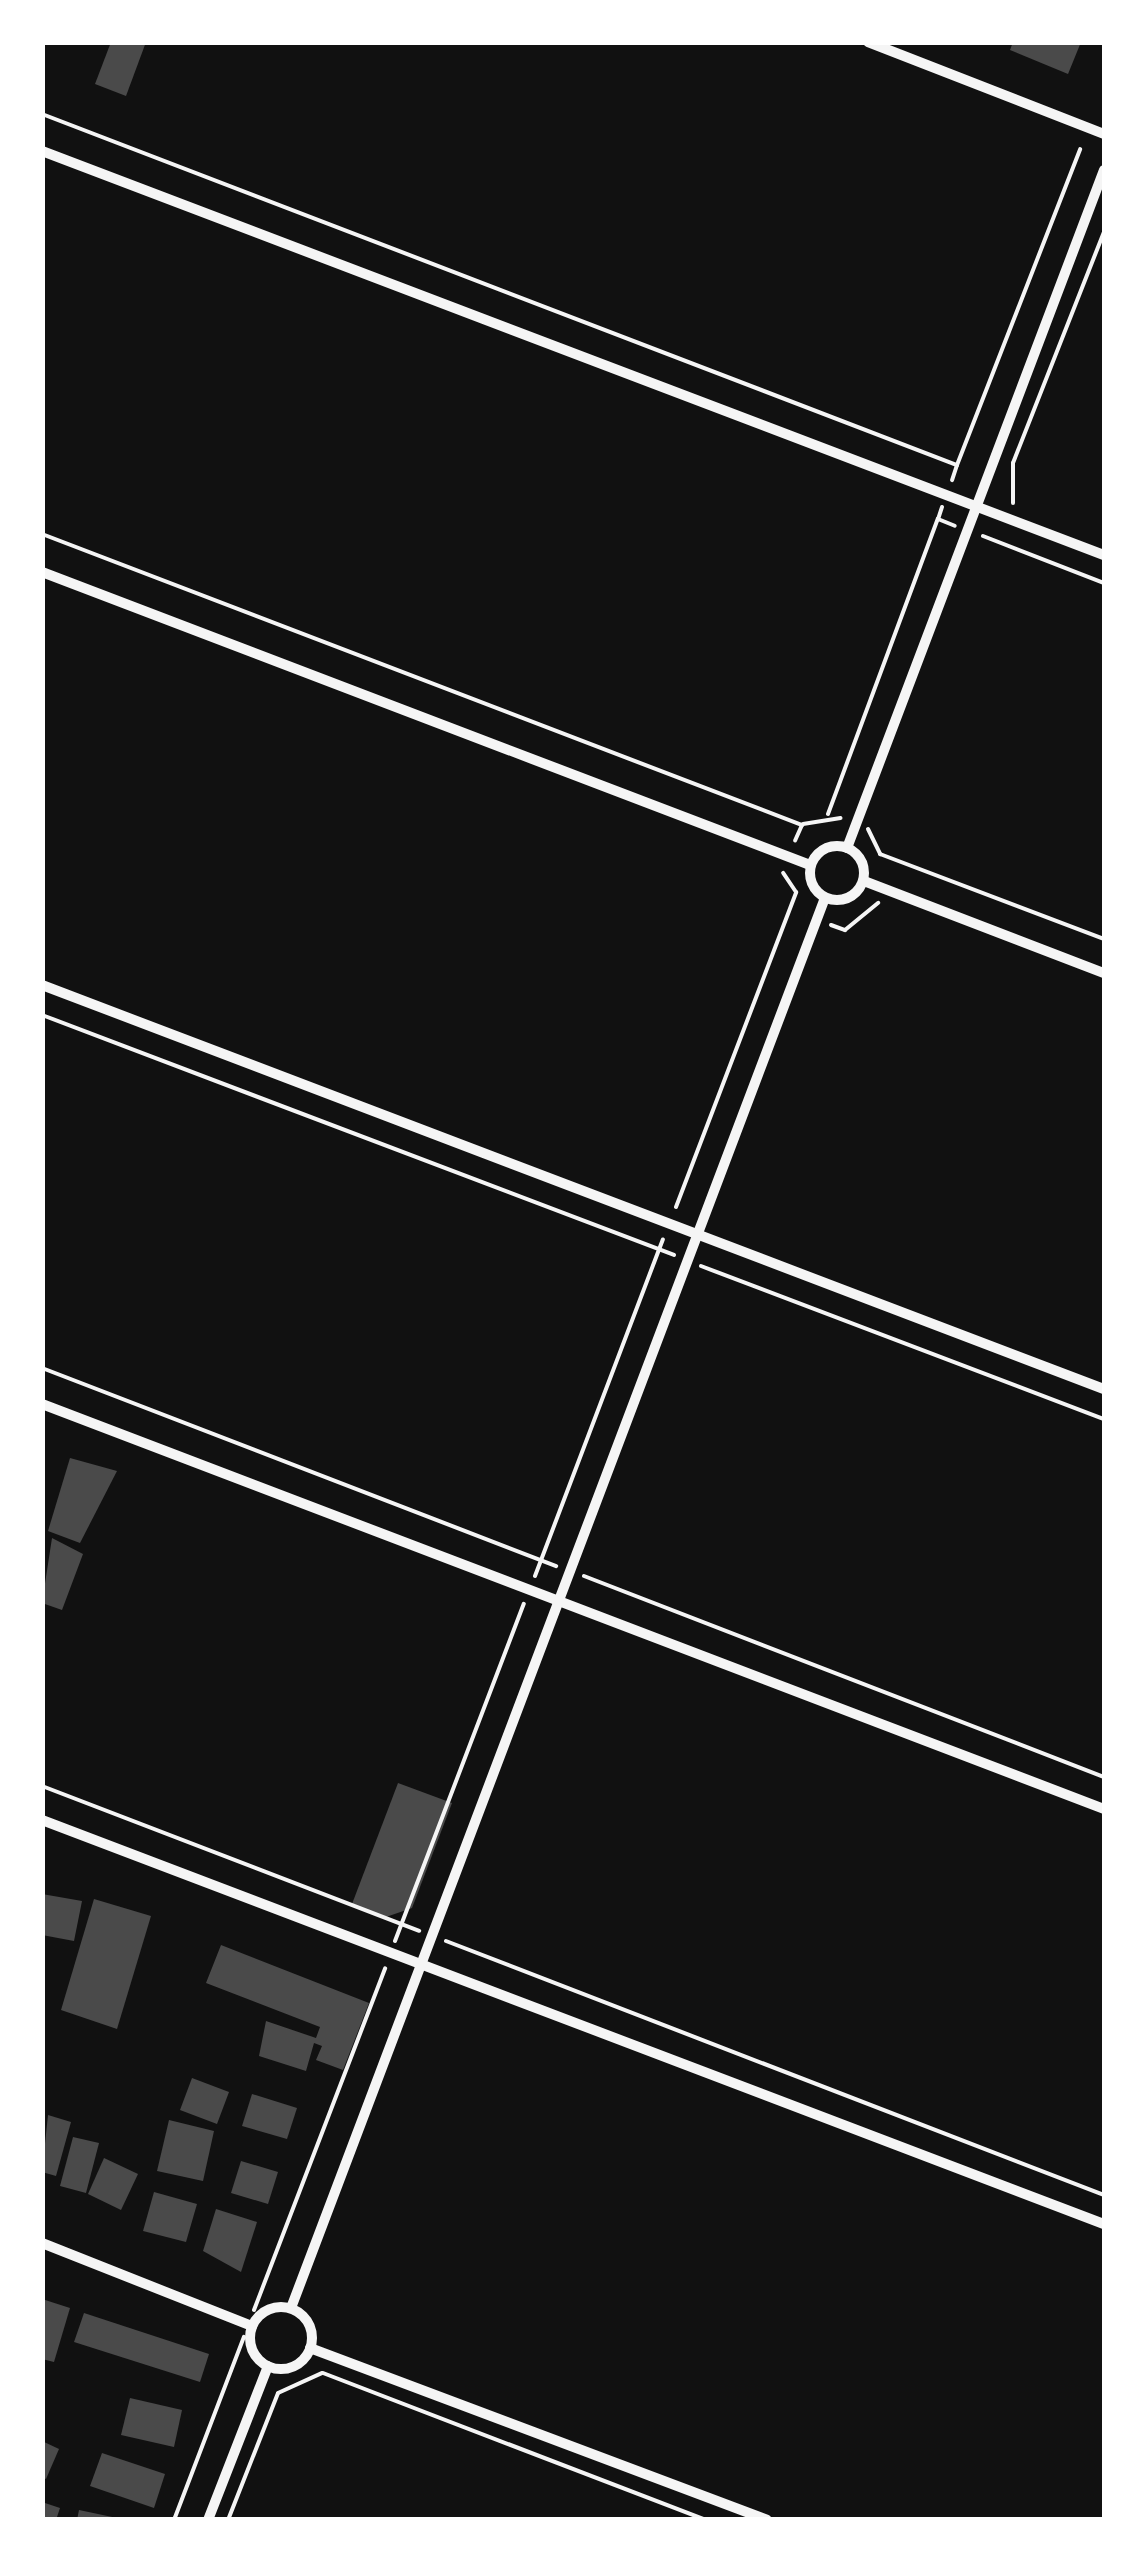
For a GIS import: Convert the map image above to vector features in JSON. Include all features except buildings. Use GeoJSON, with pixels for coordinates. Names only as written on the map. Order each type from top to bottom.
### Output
{"type":"FeatureCollection","features":[{"type":"Feature","properties":{"kind":"street"},"geometry":{"type":"LineString","coordinates":[[868,42],[1104,134]]}},
{"type":"Feature","properties":{"kind":"street"},"geometry":{"type":"LineString","coordinates":[[42,151],[1104,555]]}},
{"type":"Feature","properties":{"kind":"street"},"geometry":{"type":"LineString","coordinates":[[847,848],[1104,170]]}},
{"type":"Feature","properties":{"kind":"street"},"geometry":{"type":"LineString","coordinates":[[42,572],[810,865],[825,898],[291,2308]]}},
{"type":"Feature","properties":{"kind":"street"},"geometry":{"type":"LineString","coordinates":[[810,865],[829,847],[847,848],[863,865],[864,881]]}},
{"type":"Feature","properties":{"kind":"street"},"geometry":{"type":"LineString","coordinates":[[864,881],[1104,972]]}},
{"type":"Feature","properties":{"kind":"street"},"geometry":{"type":"LineString","coordinates":[[825,898],[844,900],[864,881]]}},
{"type":"Feature","properties":{"kind":"street"},"geometry":{"type":"LineString","coordinates":[[42,985],[1104,1390]]}},
{"type":"Feature","properties":{"kind":"street"},"geometry":{"type":"LineString","coordinates":[[42,1404],[1104,1809]]}},
{"type":"Feature","properties":{"kind":"street"},"geometry":{"type":"LineString","coordinates":[[42,1820],[1104,2224]]}},
{"type":"Feature","properties":{"kind":"street"},"geometry":{"type":"LineString","coordinates":[[42,2244],[250,2325]]}},
{"type":"Feature","properties":{"kind":"street"},"geometry":{"type":"LineString","coordinates":[[291,2308],[309,2324],[310,2348],[293,2366],[268,2366],[252,2349],[250,2325],[268,2309],[291,2308]]}},
{"type":"Feature","properties":{"kind":"street"},"geometry":{"type":"LineString","coordinates":[[310,2348],[767,2520]]}},
{"type":"Feature","properties":{"kind":"street"},"geometry":{"type":"LineString","coordinates":[[208,2520],[268,2366]]}},
{"type":"Feature","properties":{"kind":"path"},"geometry":{"type":"LineString","coordinates":[[42,114],[957,464]]}},
{"type":"Feature","properties":{"kind":"path"},"geometry":{"type":"LineString","coordinates":[[828,814],[957,464],[1080,149]]}},
{"type":"Feature","properties":{"kind":"path"},"geometry":{"type":"LineString","coordinates":[[1008,519],[1013,463],[1104,232]]}},
{"type":"Feature","properties":{"kind":"path"},"geometry":{"type":"LineString","coordinates":[[938,519],[1104,583]]}},
{"type":"Feature","properties":{"kind":"path"},"geometry":{"type":"LineString","coordinates":[[42,534],[802,825],[828,814],[856,824],[875,832],[880,854],[1104,939]]}},
{"type":"Feature","properties":{"kind":"path"},"geometry":{"type":"LineString","coordinates":[[174,2520],[789,910],[789,857],[802,825]]}},
{"type":"Feature","properties":{"kind":"path"},"geometry":{"type":"LineString","coordinates":[[789,910],[845,930],[850,917],[873,914],[896,860]]}},
{"type":"Feature","properties":{"kind":"path"},"geometry":{"type":"LineString","coordinates":[[42,1015],[1104,1420]]}},
{"type":"Feature","properties":{"kind":"path"},"geometry":{"type":"LineString","coordinates":[[42,1786],[1104,2195]]}},
{"type":"Feature","properties":{"kind":"path"},"geometry":{"type":"LineString","coordinates":[[323,2373],[329,2355]]}},
{"type":"Feature","properties":{"kind":"path"},"geometry":{"type":"LineString","coordinates":[[228,2520],[278,2394],[323,2373],[706,2520]]}}]}
